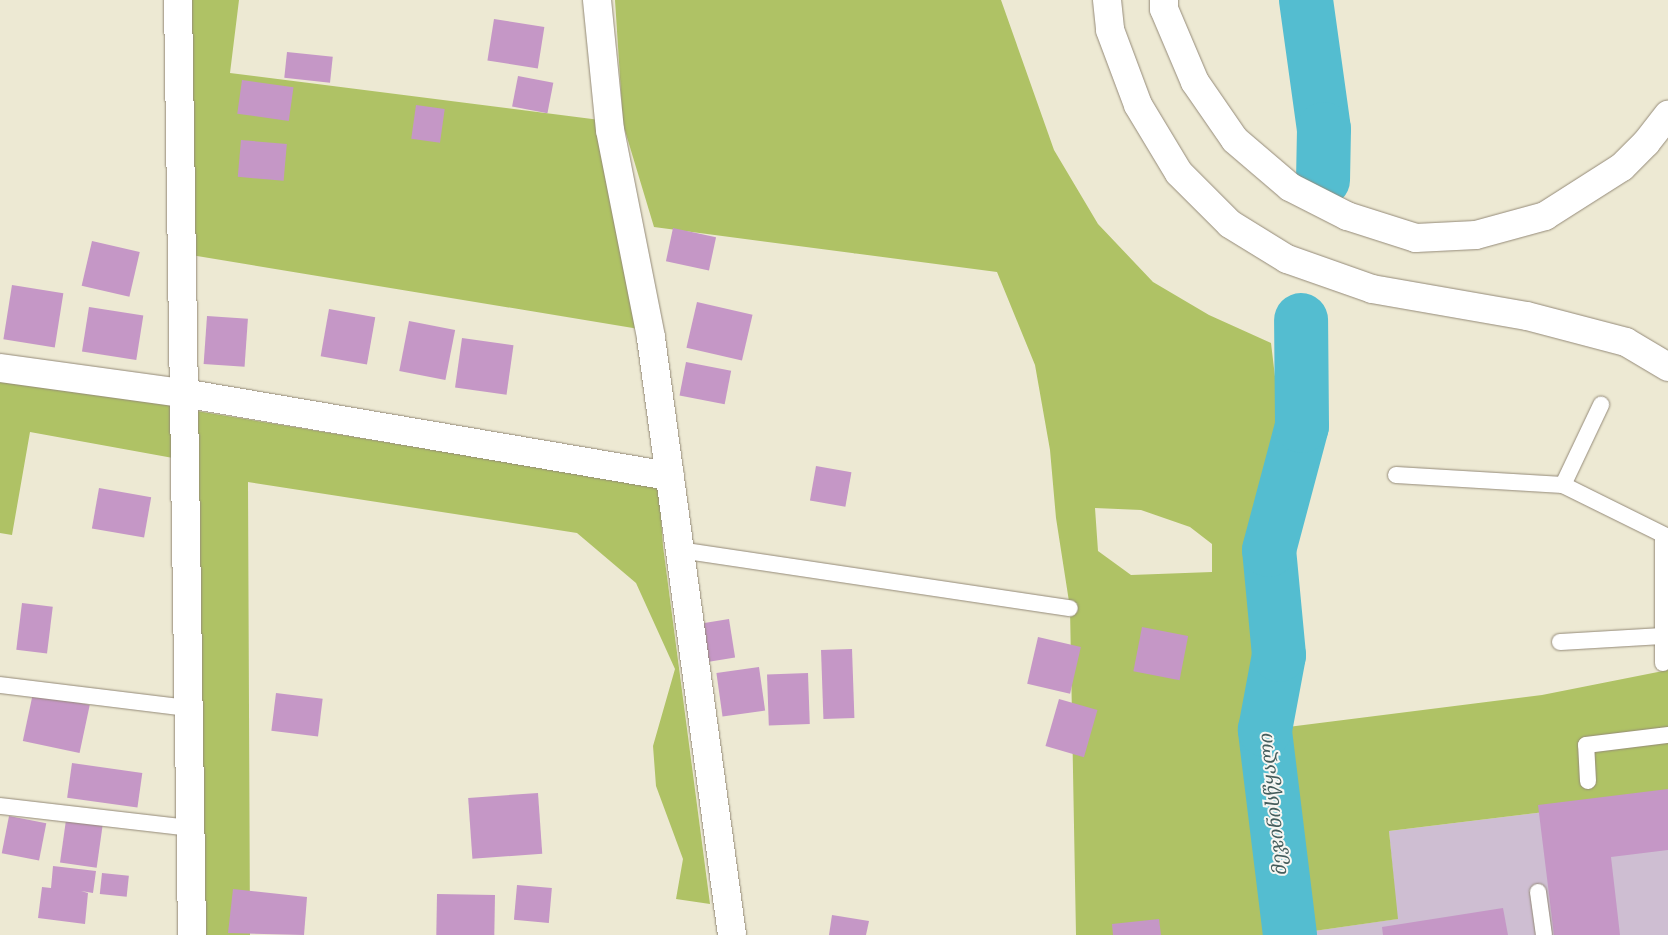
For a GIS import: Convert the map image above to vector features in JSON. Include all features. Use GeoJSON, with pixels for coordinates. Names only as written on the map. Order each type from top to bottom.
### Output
{"type":"FeatureCollection","features":[{"type":"Feature","properties":{"kind":"main road"},"geometry":{"type":"LineString","coordinates":[[178,0],[192,935]]}},
{"type":"Feature","properties":{"kind":"main road"},"geometry":{"type":"LineString","coordinates":[[597,0],[610,130],[651,338],[732,935]]}},
{"type":"Feature","properties":{"kind":"main road"},"geometry":{"type":"LineString","coordinates":[[1106,0],[1110,30],[1138,104],[1179,173],[1230,224],[1287,259],[1372,289],[1527,316],[1626,342],[1668,367]]}},
{"type":"Feature","properties":{"kind":"main road"},"geometry":{"type":"LineString","coordinates":[[1164,0],[1164,8],[1195,82],[1235,140],[1290,187],[1347,216],[1416,238],[1476,235],[1545,216],[1622,167],[1646,143],[1668,115]]}},
{"type":"Feature","properties":{"kind":"main road"},"geometry":{"type":"LineString","coordinates":[[0,368],[183,393],[670,476]]}},
{"type":"Feature","properties":{"kind":"lane"},"geometry":{"type":"LineString","coordinates":[[1563,485],[1601,405]]}},
{"type":"Feature","properties":{"kind":"lane"},"geometry":{"type":"LineString","coordinates":[[1396,475],[1563,485],[1666,537],[1663,663]]}},
{"type":"Feature","properties":{"kind":"lane"},"geometry":{"type":"LineString","coordinates":[[680,550],[1070,608]]}},
{"type":"Feature","properties":{"kind":"lane"},"geometry":{"type":"LineString","coordinates":[[1560,642],[1663,636]]}},
{"type":"Feature","properties":{"kind":"lane"},"geometry":{"type":"LineString","coordinates":[[0,685],[188,708]]}},
{"type":"Feature","properties":{"kind":"lane"},"geometry":{"type":"LineString","coordinates":[[1588,781],[1586,745],[1668,736]]}},
{"type":"Feature","properties":{"kind":"lane"},"geometry":{"type":"LineString","coordinates":[[0,806],[190,828]]}},
{"type":"Feature","properties":{"kind":"lane"},"geometry":{"type":"LineString","coordinates":[[1538,892],[1544,935]]}},
{"type":"Feature","properties":{"kind":"shaded area"},"geometry":{"type":"Polygon","coordinates":[[[1668,797],[1668,935],[1307,935],[1307,932],[1397,919],[1389,831],[1668,797]]]}},
{"type":"Feature","properties":{"kind":"green space"},"geometry":{"type":"Polygon","coordinates":[[[187,0],[239,0],[230,73],[600,120],[639,329],[191,255],[187,0]]]}},
{"type":"Feature","properties":{"kind":"green space"},"geometry":{"type":"Polygon","coordinates":[[[615,0],[1001,0],[1054,150],[1098,224],[1153,282],[1209,315],[1271,343],[1283,444],[1249,550],[1258,616],[1249,689],[1279,935],[1076,935],[1070,608],[1056,518],[1050,450],[1035,365],[997,272],[654,227],[623,124],[615,0]],[[1095,508],[1098,551],[1131,575],[1212,572],[1212,544],[1190,527],[1141,510],[1095,508]]]}},
{"type":"Feature","properties":{"kind":"green space"},"geometry":{"type":"Polygon","coordinates":[[[0,368],[183,393],[184,460],[30,432],[12,535],[0,533],[0,368]]]}},
{"type":"Feature","properties":{"kind":"green space"},"geometry":{"type":"Polygon","coordinates":[[[197,411],[659,487],[663,546],[710,904],[676,899],[683,859],[656,786],[653,746],[675,669],[636,583],[577,533],[248,482],[250,935],[201,935],[197,411]]]}},
{"type":"Feature","properties":{"kind":"green space"},"geometry":{"type":"Polygon","coordinates":[[[1668,670],[1668,797],[1389,831],[1398,919],[1307,932],[1287,863],[1280,728],[1542,695],[1668,670]]]}},
{"type":"Feature","properties":{"kind":"building"},"geometry":{"type":"Polygon","coordinates":[[[494,19],[544,27],[538,68],[487,60],[494,19]]]}},
{"type":"Feature","properties":{"kind":"building"},"geometry":{"type":"Polygon","coordinates":[[[287,52],[333,57],[330,83],[284,78],[287,52]]]}},
{"type":"Feature","properties":{"kind":"building"},"geometry":{"type":"Polygon","coordinates":[[[518,76],[553,83],[547,113],[512,106],[518,76]]]}},
{"type":"Feature","properties":{"kind":"building"},"geometry":{"type":"Polygon","coordinates":[[[242,80],[293,87],[289,121],[237,114],[242,80]]]}},
{"type":"Feature","properties":{"kind":"building"},"geometry":{"type":"Polygon","coordinates":[[[416,105],[445,109],[440,143],[411,139],[416,105]]]}},
{"type":"Feature","properties":{"kind":"building"},"geometry":{"type":"Polygon","coordinates":[[[241,140],[287,144],[284,181],[238,177],[241,140]]]}},
{"type":"Feature","properties":{"kind":"building"},"geometry":{"type":"Polygon","coordinates":[[[673,228],[716,237],[709,270],[666,261],[673,228]]]}},
{"type":"Feature","properties":{"kind":"building"},"geometry":{"type":"Polygon","coordinates":[[[92,241],[140,252],[129,297],[82,286],[92,241]]]}},
{"type":"Feature","properties":{"kind":"building"},"geometry":{"type":"Polygon","coordinates":[[[12,285],[63,293],[55,347],[3,339],[12,285]]]}},
{"type":"Feature","properties":{"kind":"building"},"geometry":{"type":"Polygon","coordinates":[[[697,302],[753,315],[742,361],[686,348],[697,302]]]}},
{"type":"Feature","properties":{"kind":"building"},"geometry":{"type":"Polygon","coordinates":[[[89,307],[143,316],[136,360],[82,351],[89,307]]]}},
{"type":"Feature","properties":{"kind":"building"},"geometry":{"type":"Polygon","coordinates":[[[329,309],[375,317],[367,364],[321,356],[329,309]]]}},
{"type":"Feature","properties":{"kind":"building"},"geometry":{"type":"Polygon","coordinates":[[[207,316],[248,319],[245,367],[204,364],[207,316]]]}},
{"type":"Feature","properties":{"kind":"building"},"geometry":{"type":"Polygon","coordinates":[[[409,321],[455,330],[445,380],[399,371],[409,321]]]}},
{"type":"Feature","properties":{"kind":"building"},"geometry":{"type":"Polygon","coordinates":[[[462,338],[513,345],[507,395],[455,388],[462,338]]]}},
{"type":"Feature","properties":{"kind":"building"},"geometry":{"type":"Polygon","coordinates":[[[686,362],[731,371],[725,404],[680,395],[686,362]]]}},
{"type":"Feature","properties":{"kind":"building"},"geometry":{"type":"Polygon","coordinates":[[[816,466],[851,472],[845,507],[810,500],[816,466]]]}},
{"type":"Feature","properties":{"kind":"building"},"geometry":{"type":"Polygon","coordinates":[[[99,488],[151,497],[144,538],[92,528],[99,488]]]}},
{"type":"Feature","properties":{"kind":"building"},"geometry":{"type":"Polygon","coordinates":[[[22,603],[53,607],[47,653],[16,650],[22,603]]]}},
{"type":"Feature","properties":{"kind":"building"},"geometry":{"type":"Polygon","coordinates":[[[729,619],[735,658],[707,662],[701,623],[729,619]]]}},
{"type":"Feature","properties":{"kind":"building"},"geometry":{"type":"Polygon","coordinates":[[[1142,627],[1188,636],[1180,680],[1133,671],[1142,627]]]}},
{"type":"Feature","properties":{"kind":"building"},"geometry":{"type":"Polygon","coordinates":[[[1038,637],[1081,647],[1070,694],[1027,684],[1038,637]]]}},
{"type":"Feature","properties":{"kind":"building"},"geometry":{"type":"Polygon","coordinates":[[[852,649],[854,718],[823,719],[821,650],[852,649]]]}},
{"type":"Feature","properties":{"kind":"building"},"geometry":{"type":"Polygon","coordinates":[[[759,667],[765,711],[723,717],[716,673],[759,667]]]}},
{"type":"Feature","properties":{"kind":"building"},"geometry":{"type":"Polygon","coordinates":[[[808,673],[810,724],[769,725],[767,674],[808,673]]]}},
{"type":"Feature","properties":{"kind":"building"},"geometry":{"type":"Polygon","coordinates":[[[33,693],[90,705],[80,753],[23,741],[33,693]]]}},
{"type":"Feature","properties":{"kind":"building"},"geometry":{"type":"Polygon","coordinates":[[[276,693],[323,699],[318,736],[271,731],[276,693]]]}},
{"type":"Feature","properties":{"kind":"building"},"geometry":{"type":"Polygon","coordinates":[[[1059,699],[1097,710],[1084,757],[1045,746],[1059,699]]]}},
{"type":"Feature","properties":{"kind":"building"},"geometry":{"type":"Polygon","coordinates":[[[72,763],[142,773],[137,808],[67,798],[72,763]]]}},
{"type":"Feature","properties":{"kind":"building"},"geometry":{"type":"Polygon","coordinates":[[[1668,789],[1668,850],[1611,857],[1620,935],[1554,935],[1538,805],[1668,789]]]}},
{"type":"Feature","properties":{"kind":"building"},"geometry":{"type":"Polygon","coordinates":[[[538,793],[542,854],[472,859],[468,798],[538,793]]]}},
{"type":"Feature","properties":{"kind":"building"},"geometry":{"type":"Polygon","coordinates":[[[9,816],[46,823],[39,861],[2,853],[9,816]]]}},
{"type":"Feature","properties":{"kind":"building"},"geometry":{"type":"Polygon","coordinates":[[[66,820],[103,825],[97,868],[60,863],[66,820]]]}},
{"type":"Feature","properties":{"kind":"building"},"geometry":{"type":"Polygon","coordinates":[[[53,866],[96,871],[93,893],[81,891],[88,893],[85,924],[38,918],[42,887],[51,888],[53,866]]]}},
{"type":"Feature","properties":{"kind":"building"},"geometry":{"type":"Polygon","coordinates":[[[102,873],[129,876],[127,897],[100,894],[102,873]]]}},
{"type":"Feature","properties":{"kind":"building"},"geometry":{"type":"Polygon","coordinates":[[[517,885],[552,888],[549,923],[514,920],[517,885]]]}},
{"type":"Feature","properties":{"kind":"building"},"geometry":{"type":"Polygon","coordinates":[[[233,889],[307,897],[304,935],[228,933],[233,889]]]}},
{"type":"Feature","properties":{"kind":"building"},"geometry":{"type":"Polygon","coordinates":[[[437,894],[495,895],[494,935],[436,935],[437,894]]]}},
{"type":"Feature","properties":{"kind":"building"},"geometry":{"type":"Polygon","coordinates":[[[1503,908],[1508,935],[1383,935],[1382,927],[1503,908]]]}},
{"type":"Feature","properties":{"kind":"building"},"geometry":{"type":"Polygon","coordinates":[[[832,915],[869,921],[866,935],[829,935],[832,915]]]}},
{"type":"Feature","properties":{"kind":"building"},"geometry":{"type":"Polygon","coordinates":[[[1159,919],[1161,935],[1113,935],[1112,924],[1159,919]]]}},
{"type":"Feature","properties":{"kind":"waterway","name":"მეჯინისწყალი"},"geometry":{"type":"LineString","coordinates":[[1306,0],[1324,129],[1323,180]]}},
{"type":"Feature","properties":{"kind":"waterway","name":"მეჯინისწყალი"},"geometry":{"type":"LineString","coordinates":[[1290,935],[1265,730],[1279,655],[1269,550],[1302,426],[1301,320]]}}]}
